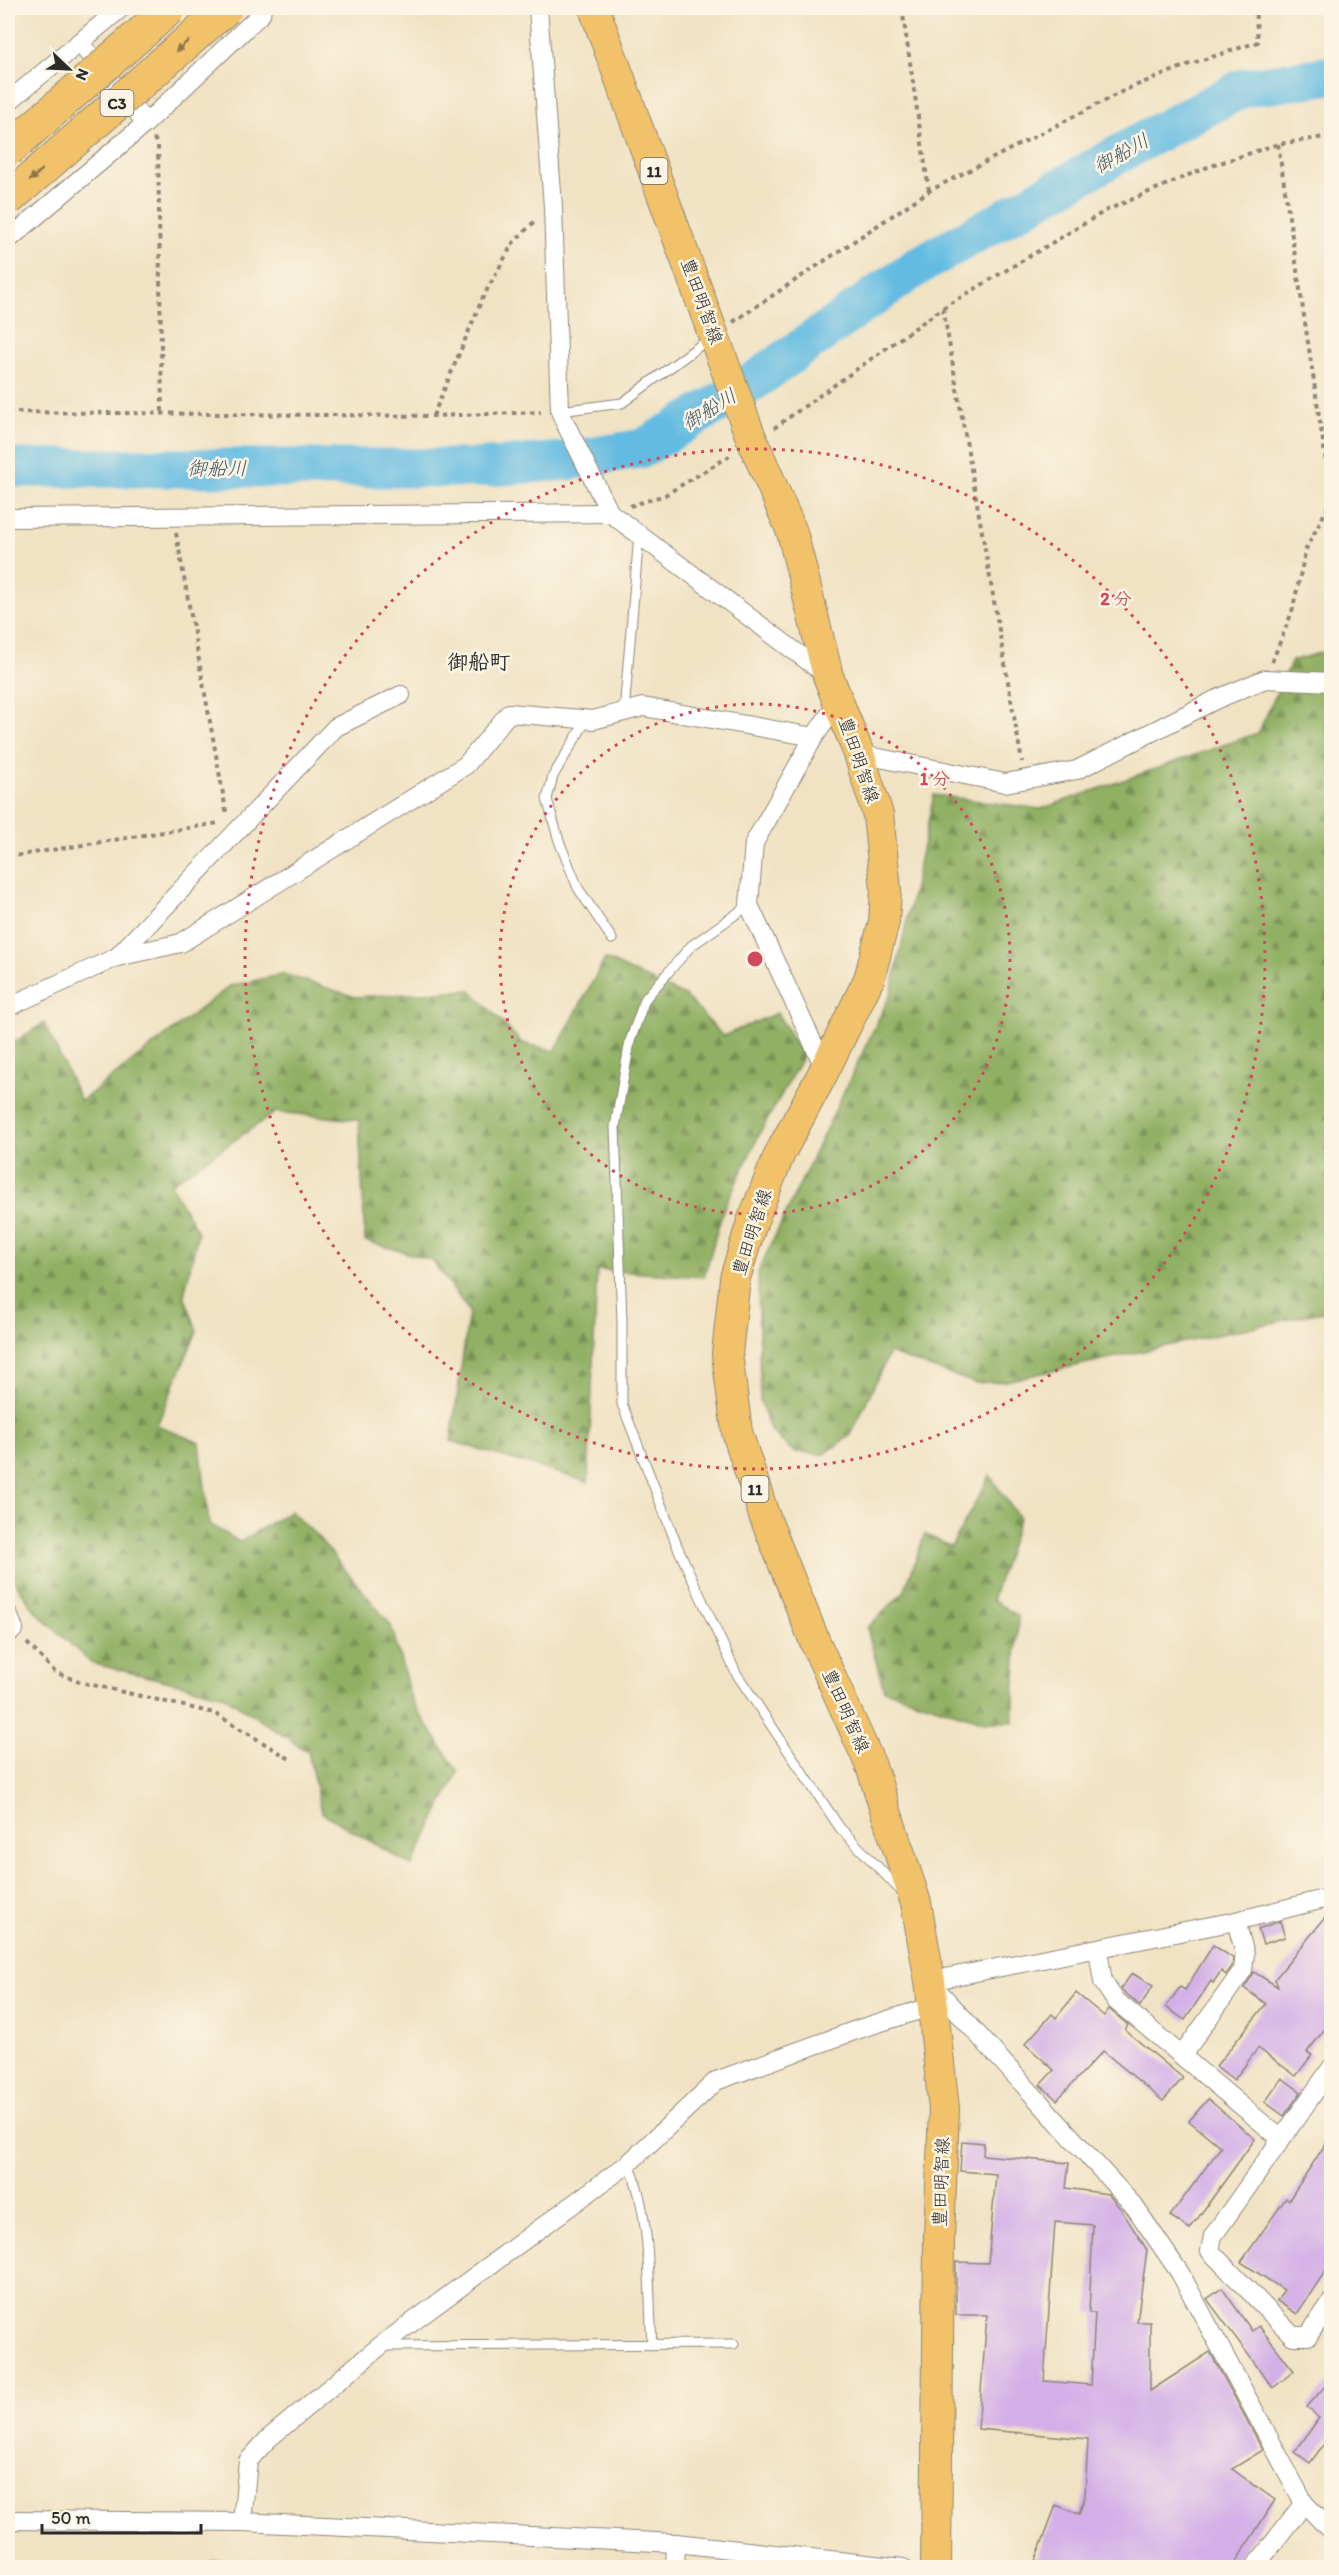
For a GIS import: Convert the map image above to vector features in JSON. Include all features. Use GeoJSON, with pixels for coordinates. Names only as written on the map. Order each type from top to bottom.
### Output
{"type":"FeatureCollection","features":[{"type":"Feature","properties":{"kind":"highway","name":"C3"},"geometry":{"type":"LineString","coordinates":[[8,150],[170,8]]}},
{"type":"Feature","properties":{"kind":"highway","name":"C3"},"geometry":{"type":"LineString","coordinates":[[8,200],[226,8]]}},
{"type":"Feature","properties":{"kind":"main road","name":"豊田明智線"},"geometry":{"type":"LineString","coordinates":[[594,8],[714,335],[792,532],[834,689],[859,754],[878,815],[881,836],[886,890],[884,922],[869,979],[825,1069],[780,1153],[752,1222],[735,1278],[727,1354],[737,1432],[764,1515],[815,1642],[871,1766],[916,1903],[931,1994],[944,2109],[938,2260],[936,2568]]}},
{"type":"Feature","properties":{"kind":"street"},"geometry":{"type":"LineString","coordinates":[[8,102],[121,8]]}},
{"type":"Feature","properties":{"kind":"street"},"geometry":{"type":"LineString","coordinates":[[8,240],[146,123],[261,14],[262,8]]}},
{"type":"Feature","properties":{"kind":"street"},"geometry":{"type":"LineString","coordinates":[[538,8],[553,207],[562,417],[610,513],[834,689],[814,737],[754,843],[749,905],[825,1069]]}},
{"type":"Feature","properties":{"kind":"street"},"geometry":{"type":"LineString","coordinates":[[79,42],[146,123]]}},
{"type":"Feature","properties":{"kind":"street"},"geometry":{"type":"LineString","coordinates":[[8,518],[610,513]]}},
{"type":"Feature","properties":{"kind":"street"},"geometry":{"type":"LineString","coordinates":[[859,754],[1005,783],[1025,780],[1077,770],[1215,700],[1265,679],[1332,682]]}},
{"type":"Feature","properties":{"kind":"street"},"geometry":{"type":"LineString","coordinates":[[117,957],[336,727],[400,695]]}},
{"type":"Feature","properties":{"kind":"street"},"geometry":{"type":"LineString","coordinates":[[8,1007],[117,957],[181,943],[466,765],[509,713],[587,719],[643,707],[814,737]]}},
{"type":"Feature","properties":{"kind":"street"},"geometry":{"type":"LineString","coordinates":[[242,2522],[248,2461],[268,2439],[380,2346],[630,2163],[717,2081],[862,2028],[931,1994],[1098,1950],[1236,1921],[1332,1897]]}},
{"type":"Feature","properties":{"kind":"street"},"geometry":{"type":"LineString","coordinates":[[1183,2054],[1242,1970],[1245,1954],[1236,1921]]}},
{"type":"Feature","properties":{"kind":"street"},"geometry":{"type":"LineString","coordinates":[[1098,1950],[1103,1982],[1115,2000],[1183,2054],[1281,2138]]}},
{"type":"Feature","properties":{"kind":"street"},"geometry":{"type":"LineString","coordinates":[[931,1994],[1134,2206],[1180,2273],[1304,2503],[1332,2532]]}},
{"type":"Feature","properties":{"kind":"street"},"geometry":{"type":"LineString","coordinates":[[1332,2067],[1213,2236],[1210,2251],[1293,2336],[1308,2336],[1332,2301]]}},
{"type":"Feature","properties":{"kind":"street"},"geometry":{"type":"LineString","coordinates":[[1254,2568],[1304,2503]]}},
{"type":"Feature","properties":{"kind":"street"},"geometry":{"type":"LineString","coordinates":[[8,2520],[242,2522],[676,2543],[903,2568]]}},
{"type":"Feature","properties":{"kind":"street"},"geometry":{"type":"LineString","coordinates":[[675,2568],[676,2543]]}},
{"type":"Feature","properties":{"kind":"lane"},"geometry":{"type":"LineString","coordinates":[[562,417],[622,403],[714,335]]}},
{"type":"Feature","properties":{"kind":"lane"},"geometry":{"type":"LineString","coordinates":[[624,712],[639,535]]}},
{"type":"Feature","properties":{"kind":"lane"},"geometry":{"type":"LineString","coordinates":[[587,719],[553,776],[547,799],[559,841],[578,888],[612,939]]}},
{"type":"Feature","properties":{"kind":"lane"},"geometry":{"type":"LineString","coordinates":[[749,905],[691,946],[645,999],[630,1041],[615,1127],[622,1321],[622,1404],[678,1548],[736,1672],[840,1828],[893,1885],[916,1903]]}},
{"type":"Feature","properties":{"kind":"lane"},"geometry":{"type":"LineString","coordinates":[[630,2163],[639,2186],[652,2345]]}},
{"type":"Feature","properties":{"kind":"lane"},"geometry":{"type":"LineString","coordinates":[[380,2346],[734,2344]]}},
{"type":"Feature","properties":{"kind":"path"},"geometry":{"type":"LineString","coordinates":[[902,8],[929,191]]}},
{"type":"Feature","properties":{"kind":"path"},"geometry":{"type":"LineString","coordinates":[[714,335],[929,191],[1127,89],[1190,64],[1258,42],[1255,10],[1262,8]]}},
{"type":"Feature","properties":{"kind":"path"},"geometry":{"type":"LineString","coordinates":[[146,123],[159,146],[162,412]]}},
{"type":"Feature","properties":{"kind":"path"},"geometry":{"type":"LineString","coordinates":[[610,513],[665,495],[753,438],[943,308],[1107,210],[1205,168],[1278,144],[1332,136]]}},
{"type":"Feature","properties":{"kind":"path"},"geometry":{"type":"LineString","coordinates":[[1265,679],[1292,612],[1306,549],[1332,501],[1278,144]]}},
{"type":"Feature","properties":{"kind":"path"},"geometry":{"type":"LineString","coordinates":[[433,416],[483,297],[513,243],[553,207]]}},
{"type":"Feature","properties":{"kind":"path"},"geometry":{"type":"LineString","coordinates":[[943,308],[1025,780]]}},
{"type":"Feature","properties":{"kind":"path"},"geometry":{"type":"LineString","coordinates":[[8,412],[562,417]]}},
{"type":"Feature","properties":{"kind":"path"},"geometry":{"type":"LineString","coordinates":[[8,857],[228,821],[174,518]]}},
{"type":"Feature","properties":{"kind":"path"},"geometry":{"type":"LineString","coordinates":[[10,1626],[55,1672],[80,1682],[214,1713],[290,1759]]}},
{"type":"Feature","properties":{"kind":"green space"},"geometry":{"type":"Polygon","coordinates":[[[1331,650],[1331,1310],[1006,1381],[975,1383],[889,1353],[851,1435],[825,1454],[794,1452],[770,1430],[760,1400],[758,1272],[891,993],[934,795],[1041,809],[1258,733],[1292,661],[1331,650]]]}},
{"type":"Feature","properties":{"kind":"green space"},"geometry":{"type":"Polygon","coordinates":[[[605,959],[685,996],[723,1036],[777,1013],[803,1056],[760,1133],[723,1210],[704,1277],[597,1270],[588,1482],[451,1441],[469,1311],[432,1260],[365,1241],[359,1120],[276,1112],[170,1184],[198,1232],[184,1295],[197,1331],[157,1425],[200,1443],[209,1524],[240,1542],[290,1511],[317,1536],[391,1625],[412,1702],[458,1772],[412,1866],[321,1812],[308,1752],[221,1694],[91,1663],[36,1612],[8,1572],[8,1046],[44,1023],[81,1101],[230,986],[284,974],[355,997],[471,990],[522,1043],[555,1051],[605,959]]]}},
{"type":"Feature","properties":{"kind":"green space"},"geometry":{"type":"Polygon","coordinates":[[[990,1476],[1019,1518],[992,1600],[1018,1616],[1013,1722],[985,1722],[884,1690],[867,1628],[904,1592],[925,1534],[951,1547],[990,1476]]]}},
{"type":"Feature","properties":{"kind":"green space"},"geometry":{"type":"Polygon","coordinates":[[[213,2560],[414,2566],[414,2567],[204,2567],[213,2560]]]}},
{"type":"Feature","properties":{"kind":"building"},"geometry":{"type":"Polygon","coordinates":[[[1332,1909],[1332,2020],[1307,2052],[1312,2055],[1296,2076],[1258,2048],[1234,2080],[1216,2066],[1266,2004],[1244,1988],[1254,1972],[1278,1987],[1275,1979],[1332,1909]]]}},
{"type":"Feature","properties":{"kind":"building"},"geometry":{"type":"Polygon","coordinates":[[[1280,1921],[1285,1937],[1263,1944],[1258,1929],[1280,1921]]]}},
{"type":"Feature","properties":{"kind":"building"},"geometry":{"type":"Polygon","coordinates":[[[1213,1945],[1233,1958],[1232,1966],[1226,1975],[1221,1971],[1213,1983],[1211,1981],[1185,2020],[1166,2007],[1180,1987],[1185,1990],[1213,1945]]]}},
{"type":"Feature","properties":{"kind":"building"},"geometry":{"type":"Polygon","coordinates":[[[1132,1973],[1153,1986],[1140,2006],[1121,1989],[1132,1973]]]}},
{"type":"Feature","properties":{"kind":"building"},"geometry":{"type":"Polygon","coordinates":[[[1076,1993],[1104,2016],[1109,2009],[1128,2025],[1125,2030],[1183,2078],[1163,2101],[1103,2051],[1057,2100],[1040,2085],[1054,2070],[1025,2044],[1052,2014],[1056,2018],[1076,1993]]]}},
{"type":"Feature","properties":{"kind":"building"},"geometry":{"type":"Polygon","coordinates":[[[1282,2078],[1301,2092],[1284,2116],[1265,2102],[1282,2078]]]}},
{"type":"Feature","properties":{"kind":"building"},"geometry":{"type":"Polygon","coordinates":[[[1208,2099],[1255,2139],[1190,2229],[1170,2216],[1221,2147],[1189,2121],[1208,2099]]]}},
{"type":"Feature","properties":{"kind":"building"},"geometry":{"type":"Polygon","coordinates":[[[1332,2134],[1332,2261],[1297,2314],[1277,2301],[1284,2290],[1241,2262],[1286,2198],[1289,2200],[1332,2134]]]}},
{"type":"Feature","properties":{"kind":"building"},"geometry":{"type":"Polygon","coordinates":[[[962,2141],[984,2143],[983,2155],[1069,2163],[1066,2188],[1108,2194],[1120,2208],[1147,2250],[1137,2322],[1150,2322],[1150,2391],[1210,2352],[1263,2450],[1232,2469],[1275,2500],[1232,2568],[1050,2568],[1035,2561],[1056,2505],[1079,2514],[1085,2496],[1088,2439],[978,2429],[987,2315],[956,2315],[956,2262],[988,2263],[996,2174],[960,2171],[962,2141]],[[1055,2222],[1044,2381],[1091,2385],[1095,2313],[1089,2313],[1093,2225],[1055,2222]]]}},
{"type":"Feature","properties":{"kind":"building"},"geometry":{"type":"Polygon","coordinates":[[[1222,2288],[1252,2331],[1259,2326],[1294,2371],[1273,2388],[1207,2299],[1222,2288]]]}},
{"type":"Feature","properties":{"kind":"building"},"geometry":{"type":"Polygon","coordinates":[[[1332,2378],[1332,2433],[1310,2463],[1295,2452],[1319,2418],[1307,2407],[1332,2378]]]}},
{"type":"Feature","properties":{"kind":"waterway","name":"御船川"},"geometry":{"type":"LineString","coordinates":[[8,468],[477,468],[567,461],[643,448],[744,388],[918,266],[1159,132],[1243,88],[1332,75]]}},
{"type":"Feature","properties":{"kind":"district","name":"御船町"},"geometry":{"type":"Point","coordinates":[479,662]}}]}
